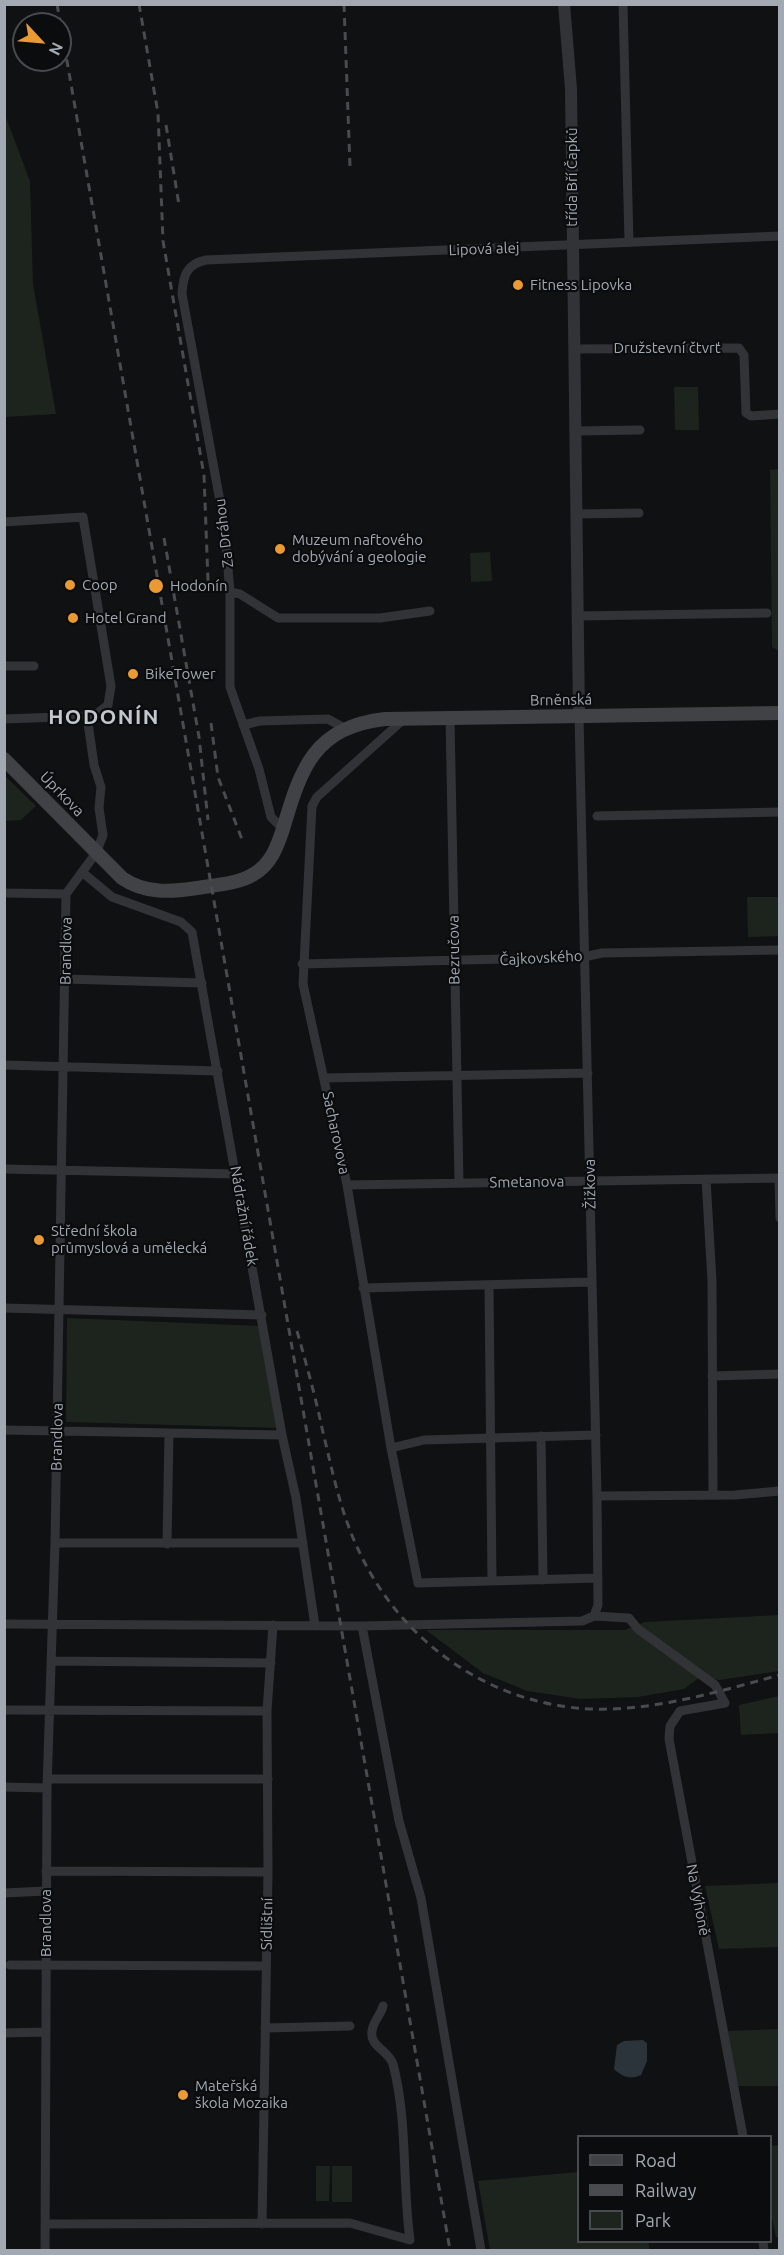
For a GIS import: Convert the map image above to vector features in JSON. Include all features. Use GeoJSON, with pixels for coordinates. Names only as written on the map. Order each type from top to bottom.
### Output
{"type":"FeatureCollection","features":[{"type":"Feature","properties":{"kind":"main road","name":"Brněnská"},"geometry":{"type":"LineString","coordinates":[[96,853],[122,879],[155,891],[183,890],[253,875],[274,854],[306,765],[322,743],[344,728],[370,721],[780,713]]}},
{"type":"Feature","properties":{"kind":"main road","name":"Úprkova"},"geometry":{"type":"LineString","coordinates":[[4,759],[96,853]]}},
{"type":"Feature","properties":{"kind":"street","name":"třída Bří Čapků"},"geometry":{"type":"LineString","coordinates":[[564,4],[571,89],[575,349]]}},
{"type":"Feature","properties":{"kind":"street"},"geometry":{"type":"LineString","coordinates":[[623,4],[629,242]]}},
{"type":"Feature","properties":{"kind":"street","name":"Lipová alej"},"geometry":{"type":"LineString","coordinates":[[190,266],[206,260],[780,236]]}},
{"type":"Feature","properties":{"kind":"street","name":"Za Dráhou"},"geometry":{"type":"LineString","coordinates":[[190,266],[184,275],[182,294],[224,523],[230,592],[228,676],[232,697],[259,769],[271,817],[283,829]]}},
{"type":"Feature","properties":{"kind":"street","name":"Družstevní čtvrť"},"geometry":{"type":"LineString","coordinates":[[575,349],[735,348],[742,350],[746,413],[752,416],[780,414]]}},
{"type":"Feature","properties":{"kind":"street"},"geometry":{"type":"LineString","coordinates":[[575,349],[579,716]]}},
{"type":"Feature","properties":{"kind":"street"},"geometry":{"type":"LineString","coordinates":[[575,431],[640,430]]}},
{"type":"Feature","properties":{"kind":"street"},"geometry":{"type":"LineString","coordinates":[[577,514],[639,513]]}},
{"type":"Feature","properties":{"kind":"street"},"geometry":{"type":"LineString","coordinates":[[4,522],[83,517],[111,686],[108,705],[95,715],[4,719]]}},
{"type":"Feature","properties":{"kind":"street"},"geometry":{"type":"LineString","coordinates":[[230,592],[240,594],[278,618],[380,618],[430,611]]}},
{"type":"Feature","properties":{"kind":"street"},"geometry":{"type":"LineString","coordinates":[[577,616],[767,613]]}},
{"type":"Feature","properties":{"kind":"street"},"geometry":{"type":"LineString","coordinates":[[4,666],[34,666]]}},
{"type":"Feature","properties":{"kind":"street"},"geometry":{"type":"LineString","coordinates":[[4,893],[66,894],[96,853],[103,835],[99,808],[101,787],[94,765],[87,716]]}},
{"type":"Feature","properties":{"kind":"street","name":"Žižkova"},"geometry":{"type":"LineString","coordinates":[[579,716],[596,1435],[598,1605],[594,1616]]}},
{"type":"Feature","properties":{"kind":"street","name":"Bezručova"},"geometry":{"type":"LineString","coordinates":[[450,718],[459,1183]]}},
{"type":"Feature","properties":{"kind":"street"},"geometry":{"type":"LineString","coordinates":[[243,725],[260,721],[328,719],[344,728]]}},
{"type":"Feature","properties":{"kind":"street","name":"Sacharovova"},"geometry":{"type":"LineString","coordinates":[[404,719],[317,797],[312,806],[302,964],[306,1003],[348,1185],[363,1288],[391,1448],[418,1583],[492,1581]]}},
{"type":"Feature","properties":{"kind":"street"},"geometry":{"type":"LineString","coordinates":[[597,816],[780,812]]}},
{"type":"Feature","properties":{"kind":"street","name":"Nádražní řádek"},"geometry":{"type":"LineString","coordinates":[[82,872],[112,897],[181,922],[190,929],[237,1174],[303,1543],[315,1626]]}},
{"type":"Feature","properties":{"kind":"street","name":"Brandlova"},"geometry":{"type":"LineString","coordinates":[[45,2250],[46,1871],[55,1543],[66,894]]}},
{"type":"Feature","properties":{"kind":"street","name":"Čajkovského"},"geometry":{"type":"LineString","coordinates":[[302,964],[584,957],[602,953],[780,950]]}},
{"type":"Feature","properties":{"kind":"street"},"geometry":{"type":"LineString","coordinates":[[65,979],[202,983]]}},
{"type":"Feature","properties":{"kind":"street"},"geometry":{"type":"LineString","coordinates":[[4,1065],[218,1071]]}},
{"type":"Feature","properties":{"kind":"street"},"geometry":{"type":"LineString","coordinates":[[325,1078],[588,1073]]}},
{"type":"Feature","properties":{"kind":"street"},"geometry":{"type":"LineString","coordinates":[[4,1169],[237,1174]]}},
{"type":"Feature","properties":{"kind":"street"},"geometry":{"type":"LineString","coordinates":[[779,1178],[780,1218]]}},
{"type":"Feature","properties":{"kind":"street","name":"Smetanova"},"geometry":{"type":"LineString","coordinates":[[348,1185],[779,1178]]}},
{"type":"Feature","properties":{"kind":"street"},"geometry":{"type":"LineString","coordinates":[[706,1179],[711,1259],[713,1495]]}},
{"type":"Feature","properties":{"kind":"street"},"geometry":{"type":"LineString","coordinates":[[363,1288],[592,1281]]}},
{"type":"Feature","properties":{"kind":"street"},"geometry":{"type":"LineString","coordinates":[[489,1284],[492,1581],[598,1578]]}},
{"type":"Feature","properties":{"kind":"street"},"geometry":{"type":"LineString","coordinates":[[4,1308],[262,1315]]}},
{"type":"Feature","properties":{"kind":"street"},"geometry":{"type":"LineString","coordinates":[[712,1376],[780,1374]]}},
{"type":"Feature","properties":{"kind":"street"},"geometry":{"type":"LineString","coordinates":[[4,1430],[282,1434]]}},
{"type":"Feature","properties":{"kind":"street"},"geometry":{"type":"LineString","coordinates":[[167,1544],[169,1433]]}},
{"type":"Feature","properties":{"kind":"street"},"geometry":{"type":"LineString","coordinates":[[391,1448],[424,1440],[596,1435]]}},
{"type":"Feature","properties":{"kind":"street"},"geometry":{"type":"LineString","coordinates":[[541,1436],[543,1580]]}},
{"type":"Feature","properties":{"kind":"street"},"geometry":{"type":"LineString","coordinates":[[597,1496],[752,1495],[780,1491]]}},
{"type":"Feature","properties":{"kind":"street"},"geometry":{"type":"LineString","coordinates":[[55,1543],[303,1543]]}},
{"type":"Feature","properties":{"kind":"street"},"geometry":{"type":"LineString","coordinates":[[4,1624],[362,1626],[582,1621],[594,1616]]}},
{"type":"Feature","properties":{"kind":"street","name":"Na Výhoně"},"geometry":{"type":"LineString","coordinates":[[594,1616],[630,1618],[638,1629],[715,1685],[725,1703],[680,1711],[674,1717],[669,1739],[743,2135]]}},
{"type":"Feature","properties":{"kind":"street","name":"Sídlištní"},"geometry":{"type":"LineString","coordinates":[[262,2224],[268,1872],[267,1711],[273,1625]]}},
{"type":"Feature","properties":{"kind":"street"},"geometry":{"type":"LineString","coordinates":[[362,1626],[399,1821],[421,1898],[481,2250]]}},
{"type":"Feature","properties":{"kind":"street"},"geometry":{"type":"LineString","coordinates":[[51,1661],[271,1663]]}},
{"type":"Feature","properties":{"kind":"street"},"geometry":{"type":"LineString","coordinates":[[4,1710],[267,1711]]}},
{"type":"Feature","properties":{"kind":"street"},"geometry":{"type":"LineString","coordinates":[[4,1787],[48,1783],[268,1779]]}},
{"type":"Feature","properties":{"kind":"street"},"geometry":{"type":"LineString","coordinates":[[46,1871],[268,1872]]}},
{"type":"Feature","properties":{"kind":"street"},"geometry":{"type":"LineString","coordinates":[[4,1893],[46,1892]]}},
{"type":"Feature","properties":{"kind":"street"},"geometry":{"type":"LineString","coordinates":[[10,1965],[266,1966]]}},
{"type":"Feature","properties":{"kind":"street"},"geometry":{"type":"LineString","coordinates":[[45,2224],[350,2223],[410,2240],[403,2130],[395,2077],[391,2057],[376,2044],[371,2035],[374,2023],[383,2006]]}},
{"type":"Feature","properties":{"kind":"street"},"geometry":{"type":"LineString","coordinates":[[265,2028],[350,2026]]}},
{"type":"Feature","properties":{"kind":"street"},"geometry":{"type":"LineString","coordinates":[[4,2033],[44,2032]]}},
{"type":"Feature","properties":{"kind":"green space"},"geometry":{"type":"Polygon","coordinates":[[[5,115],[30,181],[33,284],[56,414],[5,417],[5,115]]]}},
{"type":"Feature","properties":{"kind":"green space"},"geometry":{"type":"Polygon","coordinates":[[[674,387],[698,387],[699,430],[675,430],[674,387]]]}},
{"type":"Feature","properties":{"kind":"green space"},"geometry":{"type":"Polygon","coordinates":[[[779,469],[779,651],[772,647],[770,470],[779,469]]]}},
{"type":"Feature","properties":{"kind":"green space"},"geometry":{"type":"Polygon","coordinates":[[[490,552],[492,581],[471,582],[470,553],[490,552]]]}},
{"type":"Feature","properties":{"kind":"green space"},"geometry":{"type":"Polygon","coordinates":[[[4,775],[36,806],[21,820],[5,821],[4,775]]]}},
{"type":"Feature","properties":{"kind":"green space"},"geometry":{"type":"Polygon","coordinates":[[[747,897],[779,897],[779,936],[748,937],[747,897]]]}},
{"type":"Feature","properties":{"kind":"green space"},"geometry":{"type":"Polygon","coordinates":[[[67,1318],[260,1326],[279,1428],[66,1422],[67,1318]]]}},
{"type":"Feature","properties":{"kind":"green space"},"geometry":{"type":"Polygon","coordinates":[[[779,1615],[779,1671],[720,1680],[700,1677],[684,1689],[638,1697],[580,1699],[527,1691],[483,1673],[426,1630],[625,1630],[645,1622],[779,1615]]]}},
{"type":"Feature","properties":{"kind":"green space"},"geometry":{"type":"Polygon","coordinates":[[[779,1696],[779,1733],[741,1735],[739,1705],[779,1696]]]}},
{"type":"Feature","properties":{"kind":"green space"},"geometry":{"type":"Polygon","coordinates":[[[779,1883],[779,1947],[719,1949],[705,1886],[779,1883]]]}},
{"type":"Feature","properties":{"kind":"green space"},"geometry":{"type":"Polygon","coordinates":[[[779,2029],[779,2086],[737,2086],[728,2031],[779,2029]]]}},
{"type":"Feature","properties":{"kind":"green space"},"geometry":{"type":"Polygon","coordinates":[[[779,2145],[780,2237],[776,2237],[772,2219],[772,2146],[779,2145]]]}},
{"type":"Feature","properties":{"kind":"green space"},"geometry":{"type":"Polygon","coordinates":[[[316,2166],[330,2166],[329,2201],[316,2201],[316,2166]]]}},
{"type":"Feature","properties":{"kind":"green space"},"geometry":{"type":"Polygon","coordinates":[[[332,2166],[352,2166],[352,2202],[332,2202],[332,2166]]]}},
{"type":"Feature","properties":{"kind":"green space"},"geometry":{"type":"Polygon","coordinates":[[[577,2172],[577,2243],[648,2243],[650,2250],[490,2250],[478,2181],[577,2172]]]}},
{"type":"Feature","properties":{"kind":"shaded area"},"geometry":{"type":"Polygon","coordinates":[[[643,2040],[647,2043],[647,2061],[641,2075],[630,2077],[617,2072],[614,2069],[617,2045],[624,2041],[643,2040]]]}},
{"type":"Feature","properties":{"kind":"railway"},"geometry":{"type":"LineString","coordinates":[[57,4],[450,2250]]}},
{"type":"Feature","properties":{"kind":"railway"},"geometry":{"type":"LineString","coordinates":[[139,4],[158,113],[163,241],[204,475],[208,581]]}},
{"type":"Feature","properties":{"kind":"railway"},"geometry":{"type":"LineString","coordinates":[[344,4],[350,167]]}},
{"type":"Feature","properties":{"kind":"railway"},"geometry":{"type":"LineString","coordinates":[[166,125],[179,205]]}},
{"type":"Feature","properties":{"kind":"railway"},"geometry":{"type":"LineString","coordinates":[[164,538],[199,737],[208,820]]}},
{"type":"Feature","properties":{"kind":"railway"},"geometry":{"type":"LineString","coordinates":[[211,723],[218,777],[243,842]]}},
{"type":"Feature","properties":{"kind":"railway"},"geometry":{"type":"LineString","coordinates":[[297,1331],[337,1490],[358,1549],[377,1584],[401,1616],[429,1644],[461,1668],[495,1686],[532,1700],[571,1707],[611,1709],[675,1701],[780,1675]]}},
{"type":"Feature","properties":{"kind":"place","name":"Fitness Lipovka"},"geometry":{"type":"Point","coordinates":[518,285]}},
{"type":"Feature","properties":{"kind":"place","name":"Muzeum naftového dobývání a geologie"},"geometry":{"type":"Point","coordinates":[280,549]}},
{"type":"Feature","properties":{"kind":"place","name":"Coop"},"geometry":{"type":"Point","coordinates":[70,585]}},
{"type":"Feature","properties":{"kind":"place","name":"Hodonín"},"geometry":{"type":"Point","coordinates":[156,586]}},
{"type":"Feature","properties":{"kind":"place","name":"Hotel Grand"},"geometry":{"type":"Point","coordinates":[73,618]}},
{"type":"Feature","properties":{"kind":"place","name":"BikeTower"},"geometry":{"type":"Point","coordinates":[133,674]}},
{"type":"Feature","properties":{"kind":"place","name":"Střední škola průmyslová a umělecká"},"geometry":{"type":"Point","coordinates":[39,1240]}},
{"type":"Feature","properties":{"kind":"place","name":"Mateřská škola Mozaika"},"geometry":{"type":"Point","coordinates":[183,2095]}},
{"type":"Feature","properties":{"kind":"district","name":"HODONÍN"},"geometry":{"type":"Point","coordinates":[104,717]}}]}
